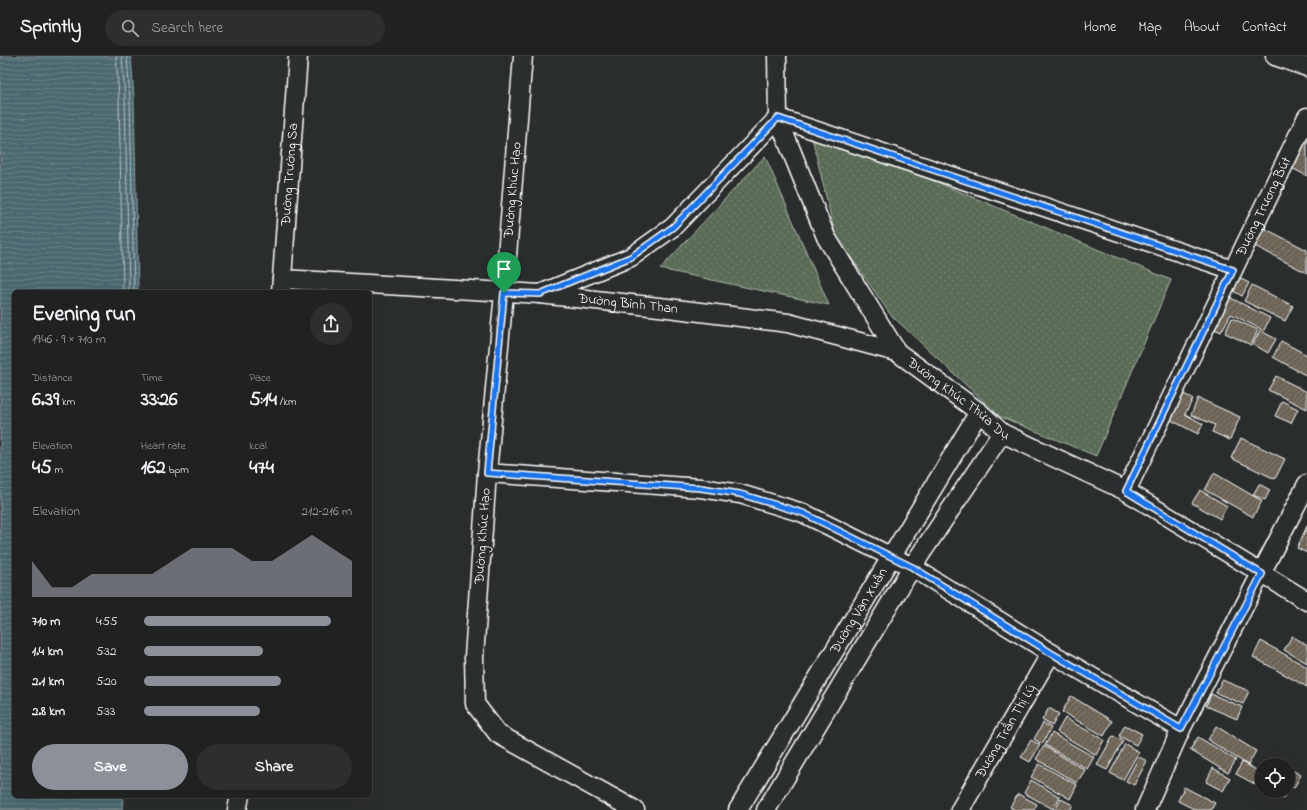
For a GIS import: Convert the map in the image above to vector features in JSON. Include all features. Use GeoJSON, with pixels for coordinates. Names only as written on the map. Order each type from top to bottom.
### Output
{"type":"FeatureCollection","features":[{"type":"Feature","properties":{"kind":"street","name":"Đường Trường Sa"},"geometry":{"type":"LineString","coordinates":[[282,286],[298,56]]}},
{"type":"Feature","properties":{"kind":"street","name":"Đường Khúc Hạo"},"geometry":{"type":"LineString","coordinates":[[523,56],[504,293],[487,473],[474,657],[475,704],[498,734],[635,810]]}},
{"type":"Feature","properties":{"kind":"street","name":"Đường Khúc Thừa Dụ"},"geometry":{"type":"LineString","coordinates":[[777,56],[778,118],[826,237],[897,352],[979,412],[1002,433],[1126,491],[1307,601]]}},
{"type":"Feature","properties":{"kind":"street"},"geometry":{"type":"LineString","coordinates":[[1275,56],[1307,67]]}},
{"type":"Feature","properties":{"kind":"street","name":"Đường Trương Bút"},"geometry":{"type":"LineString","coordinates":[[1126,491],[1307,117]]}},
{"type":"Feature","properties":{"kind":"street"},"geometry":{"type":"LineString","coordinates":[[540,294],[631,257],[673,227],[778,118],[1233,270]]}},
{"type":"Feature","properties":{"kind":"street","name":"Đường Bình Than"},"geometry":{"type":"LineString","coordinates":[[282,286],[540,294],[788,323],[897,352]]}},
{"type":"Feature","properties":{"kind":"street","name":"Đường Vạn Xuân"},"geometry":{"type":"LineString","coordinates":[[738,810],[891,555],[979,412]]}},
{"type":"Feature","properties":{"kind":"street","name":"Đường Vạn Xuân"},"geometry":{"type":"LineString","coordinates":[[766,810],[912,567],[1002,433]]}},
{"type":"Feature","properties":{"kind":"street"},"geometry":{"type":"LineString","coordinates":[[487,473],[701,488],[740,494],[803,513],[891,555],[1051,653],[1181,729]]}},
{"type":"Feature","properties":{"kind":"street"},"geometry":{"type":"LineString","coordinates":[[1145,810],[1181,729],[1307,484]]}},
{"type":"Feature","properties":{"kind":"street","name":"Đường Trần Thị Lý"},"geometry":{"type":"LineString","coordinates":[[960,810],[1051,653]]}},
{"type":"Feature","properties":{"kind":"street"},"geometry":{"type":"LineString","coordinates":[[237,810],[240,798]]}},
{"type":"Feature","properties":{"kind":"green space"},"geometry":{"type":"Polygon","coordinates":[[[810,129],[1171,280],[1096,456],[999,416],[890,314],[835,234],[810,129]]]}},
{"type":"Feature","properties":{"kind":"green space"},"geometry":{"type":"Polygon","coordinates":[[[765,156],[829,305],[660,269],[765,156]]]}},
{"type":"Feature","properties":{"kind":"water"},"geometry":{"type":"Polygon","coordinates":[[[0,56],[131,56],[134,99],[138,290],[12,290],[12,798],[123,798],[122,810],[0,810],[0,56]]]}},
{"type":"Feature","properties":{"kind":"building"},"geometry":{"type":"Polygon","coordinates":[[[1307,135],[1307,176],[1290,167],[1307,135]]]}},
{"type":"Feature","properties":{"kind":"building"},"geometry":{"type":"Polygon","coordinates":[[[1258,225],[1307,250],[1307,273],[1249,243],[1258,225]]]}},
{"type":"Feature","properties":{"kind":"building"},"geometry":{"type":"Polygon","coordinates":[[[1235,276],[1249,283],[1242,296],[1228,288],[1235,276]]]}},
{"type":"Feature","properties":{"kind":"building"},"geometry":{"type":"Polygon","coordinates":[[[1252,285],[1293,306],[1285,321],[1244,301],[1252,285]]]}},
{"type":"Feature","properties":{"kind":"building"},"geometry":{"type":"Polygon","coordinates":[[[1229,297],[1270,318],[1263,332],[1276,339],[1268,353],[1253,344],[1261,329],[1231,314],[1221,332],[1213,328],[1229,297]]]}},
{"type":"Feature","properties":{"kind":"building"},"geometry":{"type":"Polygon","coordinates":[[[1232,318],[1258,330],[1251,345],[1225,333],[1232,318]]]}},
{"type":"Feature","properties":{"kind":"building"},"geometry":{"type":"Polygon","coordinates":[[[1281,341],[1307,355],[1307,376],[1273,357],[1281,341]]]}},
{"type":"Feature","properties":{"kind":"building"},"geometry":{"type":"Polygon","coordinates":[[[1276,376],[1307,392],[1307,409],[1268,390],[1276,376]]]}},
{"type":"Feature","properties":{"kind":"building"},"geometry":{"type":"Polygon","coordinates":[[[1182,393],[1193,399],[1185,414],[1203,424],[1198,434],[1169,419],[1182,393]]]}},
{"type":"Feature","properties":{"kind":"building"},"geometry":{"type":"Polygon","coordinates":[[[1198,398],[1240,417],[1230,440],[1212,432],[1215,425],[1191,415],[1198,398]]]}},
{"type":"Feature","properties":{"kind":"building"},"geometry":{"type":"Polygon","coordinates":[[[1282,401],[1298,409],[1291,423],[1275,416],[1282,401]]]}},
{"type":"Feature","properties":{"kind":"building"},"geometry":{"type":"Polygon","coordinates":[[[1241,438],[1285,459],[1275,479],[1231,458],[1241,438]]]}},
{"type":"Feature","properties":{"kind":"building"},"geometry":{"type":"Polygon","coordinates":[[[1214,473],[1262,501],[1253,517],[1205,490],[1214,473]]]}},
{"type":"Feature","properties":{"kind":"building"},"geometry":{"type":"Polygon","coordinates":[[[1259,484],[1270,490],[1265,500],[1253,495],[1259,484]]]}},
{"type":"Feature","properties":{"kind":"building"},"geometry":{"type":"Polygon","coordinates":[[[1200,490],[1227,506],[1220,519],[1192,503],[1200,490]]]}},
{"type":"Feature","properties":{"kind":"building"},"geometry":{"type":"Polygon","coordinates":[[[1307,526],[1307,553],[1297,548],[1307,526]]]}},
{"type":"Feature","properties":{"kind":"building"},"geometry":{"type":"Polygon","coordinates":[[[1292,636],[1307,645],[1307,663],[1284,650],[1292,636]]]}},
{"type":"Feature","properties":{"kind":"building"},"geometry":{"type":"Polygon","coordinates":[[[1261,641],[1307,667],[1307,687],[1253,657],[1261,641]]]}},
{"type":"Feature","properties":{"kind":"building"},"geometry":{"type":"Polygon","coordinates":[[[1222,680],[1249,691],[1243,704],[1216,693],[1222,680]]]}},
{"type":"Feature","properties":{"kind":"building"},"geometry":{"type":"Polygon","coordinates":[[[1211,694],[1242,707],[1237,719],[1206,706],[1211,694]]]}},
{"type":"Feature","properties":{"kind":"building"},"geometry":{"type":"Polygon","coordinates":[[[1071,696],[1112,721],[1104,736],[1062,712],[1071,696]]]}},
{"type":"Feature","properties":{"kind":"building"},"geometry":{"type":"Polygon","coordinates":[[[1049,708],[1059,714],[1052,726],[1042,720],[1049,708]]]}},
{"type":"Feature","properties":{"kind":"building"},"geometry":{"type":"Polygon","coordinates":[[[1065,718],[1104,740],[1096,755],[1057,732],[1065,718]]]}},
{"type":"Feature","properties":{"kind":"building"},"geometry":{"type":"Polygon","coordinates":[[[1043,723],[1051,728],[1042,744],[1034,739],[1043,723]]]}},
{"type":"Feature","properties":{"kind":"building"},"geometry":{"type":"Polygon","coordinates":[[[1125,725],[1142,734],[1136,745],[1119,736],[1125,725]]]}},
{"type":"Feature","properties":{"kind":"building"},"geometry":{"type":"Polygon","coordinates":[[[1216,726],[1256,751],[1248,765],[1208,740],[1216,726]]]}},
{"type":"Feature","properties":{"kind":"building"},"geometry":{"type":"Polygon","coordinates":[[[1052,733],[1094,757],[1087,769],[1045,745],[1052,733]]]}},
{"type":"Feature","properties":{"kind":"building"},"geometry":{"type":"Polygon","coordinates":[[[1113,736],[1123,741],[1107,770],[1097,765],[1113,736]]]}},
{"type":"Feature","properties":{"kind":"building"},"geometry":{"type":"Polygon","coordinates":[[[1198,737],[1236,760],[1228,773],[1190,750],[1198,737]]]}},
{"type":"Feature","properties":{"kind":"building"},"geometry":{"type":"Polygon","coordinates":[[[1031,740],[1040,745],[1030,762],[1021,757],[1031,740]]]}},
{"type":"Feature","properties":{"kind":"building"},"geometry":{"type":"Polygon","coordinates":[[[1125,744],[1139,752],[1123,780],[1110,773],[1125,744]]]}},
{"type":"Feature","properties":{"kind":"building"},"geometry":{"type":"Polygon","coordinates":[[[1044,746],[1085,770],[1077,783],[1036,759],[1044,746]]]}},
{"type":"Feature","properties":{"kind":"building"},"geometry":{"type":"Polygon","coordinates":[[[1139,757],[1147,761],[1134,785],[1126,781],[1139,757]]]}},
{"type":"Feature","properties":{"kind":"building"},"geometry":{"type":"Polygon","coordinates":[[[1242,762],[1255,769],[1255,784],[1236,774],[1242,762]]]}},
{"type":"Feature","properties":{"kind":"building"},"geometry":{"type":"Polygon","coordinates":[[[1039,764],[1077,785],[1070,799],[1031,777],[1039,764]]]}},
{"type":"Feature","properties":{"kind":"building"},"geometry":{"type":"Polygon","coordinates":[[[1213,768],[1230,778],[1223,791],[1206,782],[1213,768]]]}},
{"type":"Feature","properties":{"kind":"building"},"geometry":{"type":"Polygon","coordinates":[[[1295,772],[1301,775],[1295,786],[1295,772]]]}},
{"type":"Feature","properties":{"kind":"building"},"geometry":{"type":"Polygon","coordinates":[[[1031,780],[1060,797],[1053,809],[1024,793],[1031,780]]]}},
{"type":"Feature","properties":{"kind":"building"},"geometry":{"type":"Polygon","coordinates":[[[1184,787],[1215,803],[1211,810],[1196,810],[1178,801],[1184,787]]]}},
{"type":"Feature","properties":{"kind":"building"},"geometry":{"type":"Polygon","coordinates":[[[1018,794],[1037,804],[1034,810],[1015,810],[1010,807],[1018,794]]]}},
{"type":"Feature","properties":{"kind":"building"},"geometry":{"type":"Polygon","coordinates":[[[1061,799],[1073,805],[1070,810],[1055,810],[1061,799]]]}},
{"type":"Feature","properties":{"kind":"route"},"geometry":{"type":"LineString","coordinates":[[778,118],[1233,270],[1126,491],[1262,574],[1181,729],[1051,653],[891,555],[803,513],[740,494],[701,488],[487,473],[504,293],[540,294],[631,257],[673,227],[778,118]]}}]}
